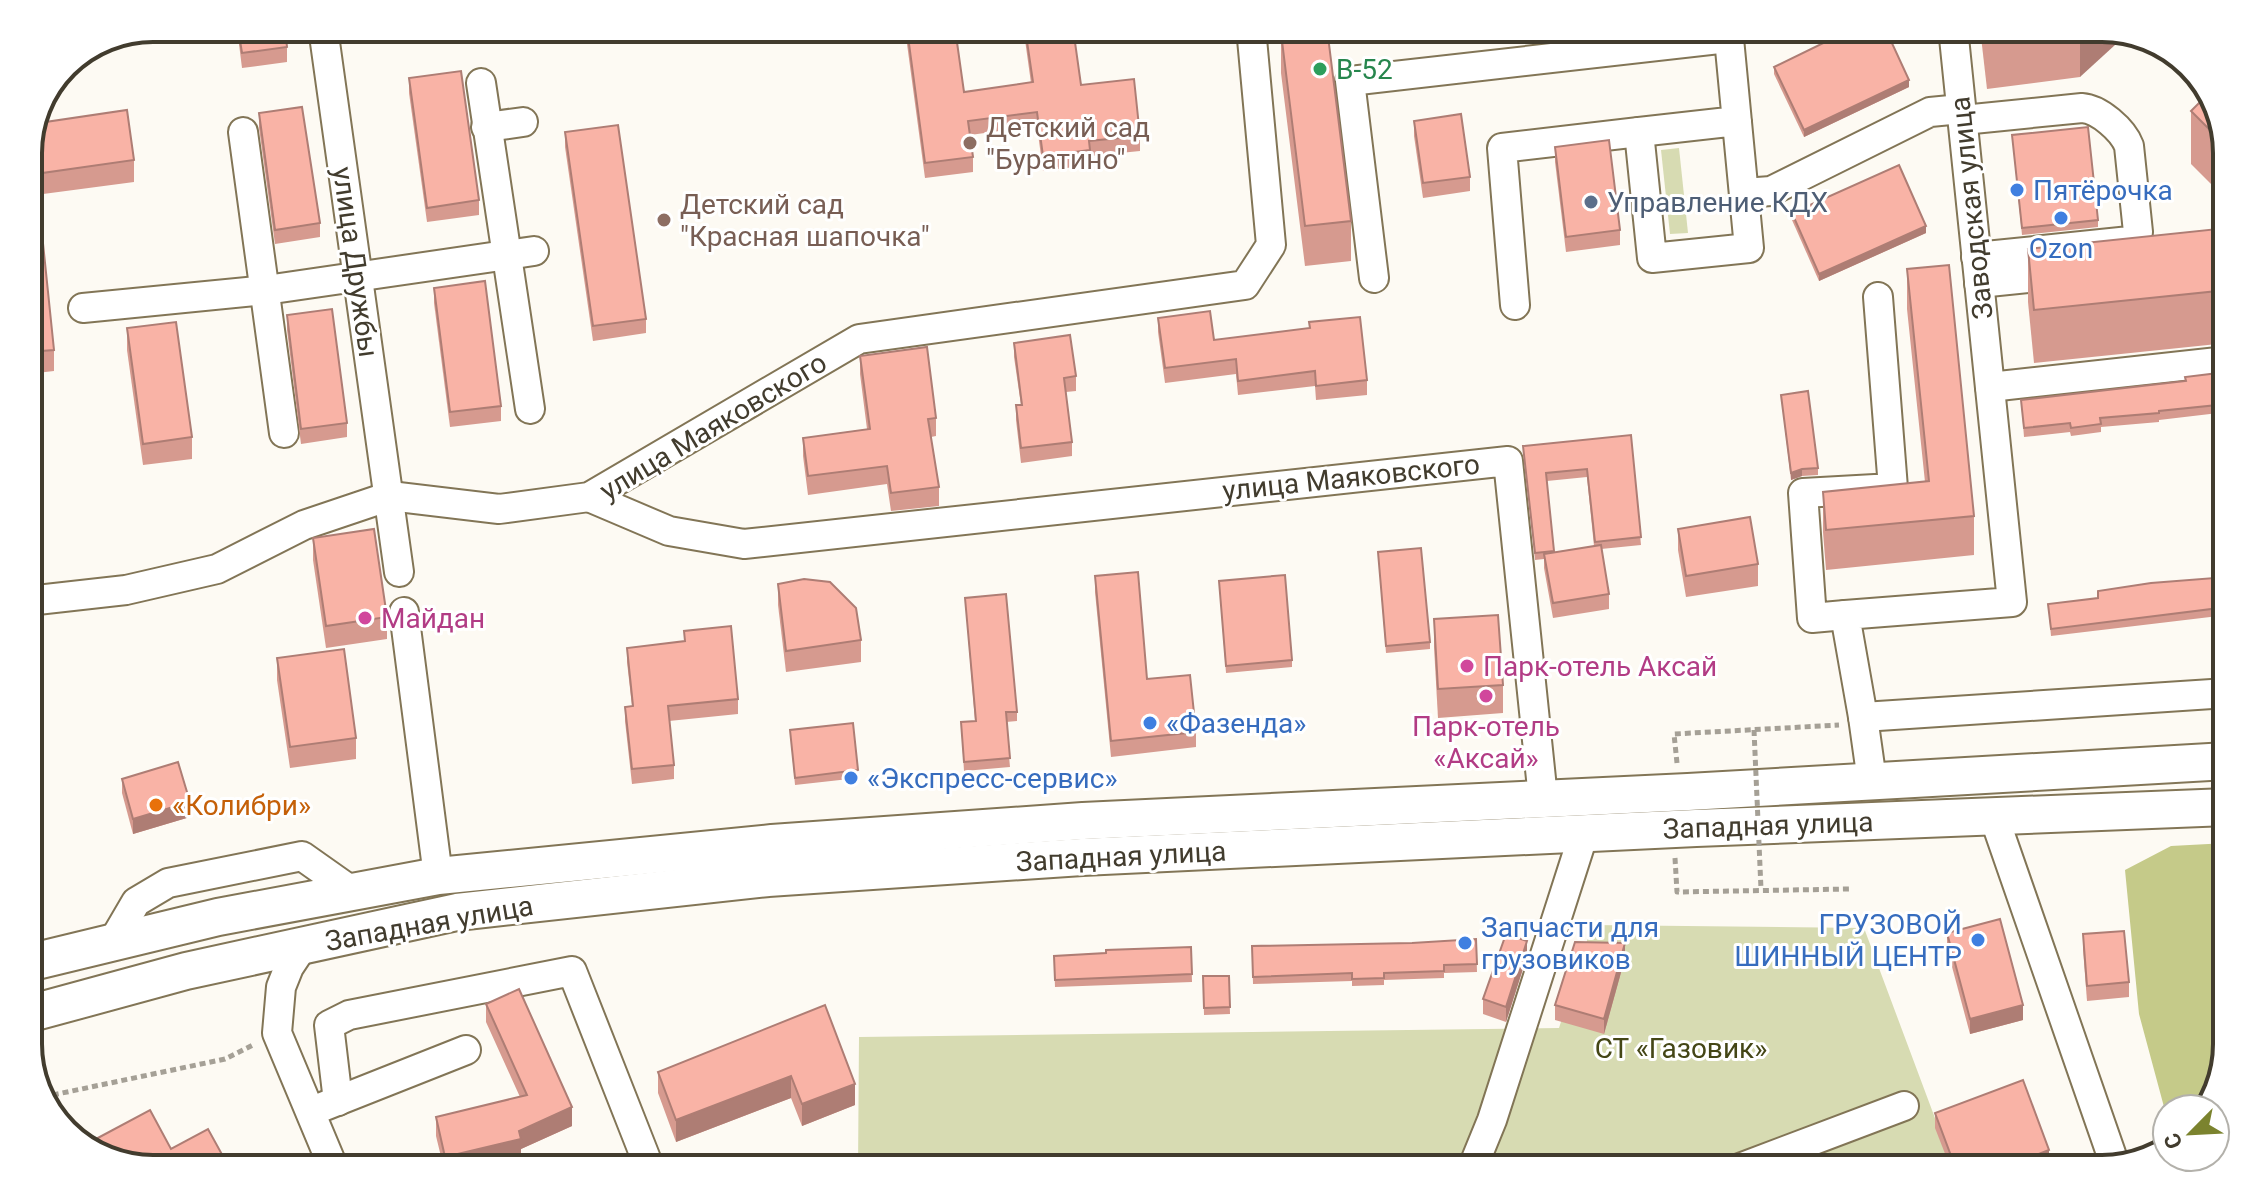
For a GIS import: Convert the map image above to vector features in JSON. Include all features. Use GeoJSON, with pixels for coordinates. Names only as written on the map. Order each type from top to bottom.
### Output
{"type":"FeatureCollection","features":[{"type":"Feature","properties":{"kind":"main road","name":"Западная улица"},"geometry":{"type":"LineString","coordinates":[[42,960],[218,917],[438,876],[772,843],[1083,821],[2213,762]]}},
{"type":"Feature","properties":{"kind":"main road","name":"Западная улица"},"geometry":{"type":"LineString","coordinates":[[42,1010],[186,971],[457,912],[768,878],[1082,857],[2213,808]]}},
{"type":"Feature","properties":{"kind":"street","name":"улица Дружбы"},"geometry":{"type":"LineString","coordinates":[[325,42],[399,572]]}},
{"type":"Feature","properties":{"kind":"street","name":"улица Маяковского"},"geometry":{"type":"LineString","coordinates":[[589,497],[859,339],[1245,285],[1271,245],[1252,42]]}},
{"type":"Feature","properties":{"kind":"street"},"geometry":{"type":"LineString","coordinates":[[1374,278],[1350,81],[1657,42]]}},
{"type":"Feature","properties":{"kind":"street"},"geometry":{"type":"LineString","coordinates":[[1639,132],[1652,258],[1749,248],[1729,42]]}},
{"type":"Feature","properties":{"kind":"street","name":"Заводская улица"},"geometry":{"type":"LineString","coordinates":[[1845,615],[2012,602],[1954,42]]}},
{"type":"Feature","properties":{"kind":"street"},"geometry":{"type":"LineString","coordinates":[[481,83],[486,127],[520,253],[530,409]]}},
{"type":"Feature","properties":{"kind":"street"},"geometry":{"type":"LineString","coordinates":[[1744,193],[1771,191],[1930,112],[1962,115],[2082,108],[2094,111],[2123,134],[2129,146],[2138,232],[2136,238],[1978,270]]}},
{"type":"Feature","properties":{"kind":"street"},"geometry":{"type":"LineString","coordinates":[[1515,305],[1502,148],[1737,121]]}},
{"type":"Feature","properties":{"kind":"street"},"geometry":{"type":"LineString","coordinates":[[486,127],[523,122]]}},
{"type":"Feature","properties":{"kind":"street"},"geometry":{"type":"LineString","coordinates":[[243,132],[284,433]]}},
{"type":"Feature","properties":{"kind":"street"},"geometry":{"type":"LineString","coordinates":[[83,308],[266,290],[520,253]]}},
{"type":"Feature","properties":{"kind":"street"},"geometry":{"type":"LineString","coordinates":[[1978,270],[2134,267]]}},
{"type":"Feature","properties":{"kind":"street"},"geometry":{"type":"LineString","coordinates":[[1872,781],[1852,721],[1845,615],[1812,618],[1803,493],[1893,488],[1878,297]]}},
{"type":"Feature","properties":{"kind":"street"},"geometry":{"type":"LineString","coordinates":[[1990,387],[2213,363]]}},
{"type":"Feature","properties":{"kind":"street","name":"улица Маяковского"},"geometry":{"type":"LineString","coordinates":[[589,497],[669,531],[744,544],[1508,461],[1543,798]]}},
{"type":"Feature","properties":{"kind":"street"},"geometry":{"type":"LineString","coordinates":[[42,599],[126,590],[217,569],[304,525],[390,496],[499,509],[589,497]]}},
{"type":"Feature","properties":{"kind":"street"},"geometry":{"type":"LineString","coordinates":[[404,612],[438,876]]}},
{"type":"Feature","properties":{"kind":"street"},"geometry":{"type":"LineString","coordinates":[[1852,721],[2213,694]]}},
{"type":"Feature","properties":{"kind":"street"},"geometry":{"type":"LineString","coordinates":[[1994,817],[2111,1154]]}},
{"type":"Feature","properties":{"kind":"street"},"geometry":{"type":"LineString","coordinates":[[1478,1155],[1492,1120],[1584,833]]}},
{"type":"Feature","properties":{"kind":"street"},"geometry":{"type":"LineString","coordinates":[[303,946],[289,967],[281,987],[277,1033],[328,1155]]}},
{"type":"Feature","properties":{"kind":"street"},"geometry":{"type":"LineString","coordinates":[[338,1101],[329,1025],[349,1015],[572,971],[644,1155]]}},
{"type":"Feature","properties":{"kind":"street"},"geometry":{"type":"LineString","coordinates":[[310,1112],[466,1050]]}},
{"type":"Feature","properties":{"kind":"street"},"geometry":{"type":"LineString","coordinates":[[1774,1155],[1904,1106]]}},
{"type":"Feature","properties":{"kind":"path"},"geometry":{"type":"LineString","coordinates":[[1674,734],[1852,721]]}},
{"type":"Feature","properties":{"kind":"path"},"geometry":{"type":"LineString","coordinates":[[1754,730],[1761,889]]}},
{"type":"Feature","properties":{"kind":"path"},"geometry":{"type":"LineString","coordinates":[[1677,892],[1849,889]]}},
{"type":"Feature","properties":{"kind":"path"},"geometry":{"type":"LineString","coordinates":[[54,1095],[225,1059],[277,1033]]}},
{"type":"Feature","properties":{"kind":"green space"},"geometry":{"type":"Polygon","coordinates":[[[1679,148],[1688,233],[1670,234],[1661,150],[1679,148]]]}},
{"type":"Feature","properties":{"kind":"green space"},"geometry":{"type":"Polygon","coordinates":[[[2213,844],[2213,1044],[2209,1073],[2202,1093],[2160,1093],[2139,1014],[2125,870],[2171,846],[2213,844]]]}},
{"type":"Feature","properties":{"kind":"green space","name":"СТ «Газовик»"},"geometry":{"type":"Polygon","coordinates":[[[1592,925],[1864,928],[1949,1155],[858,1155],[859,1037],[1559,1028],[1592,925]]]}},
{"type":"Feature","properties":{"kind":"building"},"geometry":{"type":"Polygon","coordinates":[[[240,42],[286,42],[287,47],[242,53],[240,42]]]}},
{"type":"Feature","properties":{"kind":"building"},"geometry":{"type":"Polygon","coordinates":[[[909,42],[957,42],[964,92],[1033,82],[1027,42],[1075,42],[1081,85],[1134,79],[1140,136],[1089,141],[1090,150],[1043,156],[1037,112],[968,121],[973,157],[925,163],[909,42]]]}},
{"type":"Feature","properties":{"kind":"building"},"geometry":{"type":"Polygon","coordinates":[[[1282,42],[1329,42],[1351,221],[1305,226],[1282,42]]]}},
{"type":"Feature","properties":{"kind":"building"},"geometry":{"type":"Polygon","coordinates":[[[1825,42],[1891,42],[1909,80],[1804,130],[1774,67],[1825,42]]]}},
{"type":"Feature","properties":{"kind":"building"},"geometry":{"type":"Polygon","coordinates":[[[461,71],[479,200],[427,208],[409,78],[461,71]]]}},
{"type":"Feature","properties":{"kind":"building"},"geometry":{"type":"Polygon","coordinates":[[[2200,102],[2211,131],[2191,111],[2200,102]]]}},
{"type":"Feature","properties":{"kind":"building"},"geometry":{"type":"Polygon","coordinates":[[[302,107],[320,223],[275,230],[259,113],[302,107]]]}},
{"type":"Feature","properties":{"kind":"building"},"geometry":{"type":"Polygon","coordinates":[[[127,110],[134,160],[42,173],[42,146],[47,122],[127,110]]]}},
{"type":"Feature","properties":{"kind":"building"},"geometry":{"type":"Polygon","coordinates":[[[1461,114],[1470,177],[1423,183],[1414,121],[1461,114]]]}},
{"type":"Feature","properties":{"kind":"building"},"geometry":{"type":"Polygon","coordinates":[[[618,125],[646,319],[593,326],[565,132],[618,125]]]}},
{"type":"Feature","properties":{"kind":"building"},"geometry":{"type":"Polygon","coordinates":[[[2088,127],[2098,220],[2022,228],[2012,135],[2088,127]]]}},
{"type":"Feature","properties":{"kind":"building"},"geometry":{"type":"Polygon","coordinates":[[[1609,140],[1620,230],[1566,237],[1555,147],[1609,140]]]}},
{"type":"Feature","properties":{"kind":"building"},"geometry":{"type":"Polygon","coordinates":[[[1899,165],[1926,226],[1819,274],[1792,213],[1899,165]]]}},
{"type":"Feature","properties":{"kind":"building"},"geometry":{"type":"Polygon","coordinates":[[[2213,229],[2213,291],[2034,310],[2028,249],[2213,229]]]}},
{"type":"Feature","properties":{"kind":"building"},"geometry":{"type":"Polygon","coordinates":[[[42,234],[54,350],[42,351],[42,234]]]}},
{"type":"Feature","properties":{"kind":"building"},"geometry":{"type":"Polygon","coordinates":[[[1949,265],[1974,516],[1826,530],[1823,492],[1929,481],[1907,269],[1949,265]]]}},
{"type":"Feature","properties":{"kind":"building"},"geometry":{"type":"Polygon","coordinates":[[[485,281],[501,406],[450,412],[434,288],[485,281]]]}},
{"type":"Feature","properties":{"kind":"building"},"geometry":{"type":"Polygon","coordinates":[[[332,309],[347,423],[301,429],[287,315],[332,309]]]}},
{"type":"Feature","properties":{"kind":"building"},"geometry":{"type":"Polygon","coordinates":[[[1210,311],[1214,340],[1310,328],[1309,322],[1360,317],[1367,380],[1316,386],[1315,371],[1238,381],[1236,359],[1165,368],[1158,318],[1210,311]]]}},
{"type":"Feature","properties":{"kind":"building"},"geometry":{"type":"Polygon","coordinates":[[[176,322],[192,437],[143,444],[127,328],[176,322]]]}},
{"type":"Feature","properties":{"kind":"building"},"geometry":{"type":"Polygon","coordinates":[[[1070,335],[1076,376],[1064,378],[1072,442],[1021,448],[1016,405],[1022,405],[1014,343],[1070,335]]]}},
{"type":"Feature","properties":{"kind":"building"},"geometry":{"type":"Polygon","coordinates":[[[927,347],[936,418],[928,419],[939,487],[891,493],[887,466],[808,476],[803,438],[870,429],[860,356],[927,347]]]}},
{"type":"Feature","properties":{"kind":"building"},"geometry":{"type":"Polygon","coordinates":[[[2213,374],[2213,405],[2100,418],[2101,424],[2071,428],[2070,423],[2024,428],[2021,400],[2186,381],[2185,377],[2213,374]]]}},
{"type":"Feature","properties":{"kind":"building"},"geometry":{"type":"Polygon","coordinates":[[[1808,391],[1818,468],[1791,473],[1781,395],[1808,391]]]}},
{"type":"Feature","properties":{"kind":"building"},"geometry":{"type":"Polygon","coordinates":[[[1631,435],[1641,537],[1595,542],[1587,469],[1546,473],[1554,551],[1535,553],[1523,446],[1631,435]]]}},
{"type":"Feature","properties":{"kind":"building"},"geometry":{"type":"Polygon","coordinates":[[[1750,517],[1758,564],[1686,576],[1678,529],[1750,517]]]}},
{"type":"Feature","properties":{"kind":"building"},"geometry":{"type":"Polygon","coordinates":[[[374,529],[387,617],[326,626],[313,538],[374,529]]]}},
{"type":"Feature","properties":{"kind":"building"},"geometry":{"type":"Polygon","coordinates":[[[1601,545],[1609,594],[1553,603],[1544,554],[1601,545]]]}},
{"type":"Feature","properties":{"kind":"building"},"geometry":{"type":"Polygon","coordinates":[[[1421,548],[1430,642],[1386,646],[1378,552],[1421,548]]]}},
{"type":"Feature","properties":{"kind":"building"},"geometry":{"type":"Polygon","coordinates":[[[1138,572],[1147,679],[1190,675],[1196,732],[1111,741],[1095,576],[1138,572]]]}},
{"type":"Feature","properties":{"kind":"building"},"geometry":{"type":"Polygon","coordinates":[[[1285,575],[1292,660],[1226,666],[1219,581],[1285,575]]]}},
{"type":"Feature","properties":{"kind":"building"},"geometry":{"type":"Polygon","coordinates":[[[2213,578],[2213,609],[2051,629],[2048,604],[2098,598],[2098,591],[2213,578]]]}},
{"type":"Feature","properties":{"kind":"building"},"geometry":{"type":"Polygon","coordinates":[[[804,579],[830,582],[856,608],[861,640],[786,651],[778,584],[804,579]]]}},
{"type":"Feature","properties":{"kind":"building"},"geometry":{"type":"Polygon","coordinates":[[[1006,594],[1017,712],[1006,712],[1010,758],[964,762],[961,722],[976,721],[965,598],[1006,594]]]}},
{"type":"Feature","properties":{"kind":"building"},"geometry":{"type":"Polygon","coordinates":[[[1498,615],[1503,685],[1438,689],[1434,619],[1498,615]]]}},
{"type":"Feature","properties":{"kind":"building"},"geometry":{"type":"Polygon","coordinates":[[[731,626],[738,699],[668,706],[674,765],[632,769],[625,707],[633,706],[627,648],[685,641],[684,631],[731,626]]]}},
{"type":"Feature","properties":{"kind":"building"},"geometry":{"type":"Polygon","coordinates":[[[344,649],[356,738],[290,747],[277,658],[344,649]]]}},
{"type":"Feature","properties":{"kind":"building"},"geometry":{"type":"Polygon","coordinates":[[[853,723],[858,770],[795,778],[790,730],[853,723]]]}},
{"type":"Feature","properties":{"kind":"building","name":"«Колибри»"},"geometry":{"type":"Polygon","coordinates":[[[178,762],[190,802],[133,819],[122,779],[178,762]]]}},
{"type":"Feature","properties":{"kind":"building"},"geometry":{"type":"Polygon","coordinates":[[[2000,919],[2023,1005],[1970,1019],[1947,933],[2000,919]]]}},
{"type":"Feature","properties":{"kind":"building"},"geometry":{"type":"Polygon","coordinates":[[[2124,931],[2129,982],[2087,986],[2083,934],[2124,931]]]}},
{"type":"Feature","properties":{"kind":"building"},"geometry":{"type":"Polygon","coordinates":[[[1506,934],[1527,941],[1506,1007],[1483,999],[1506,934]]]}},
{"type":"Feature","properties":{"kind":"building"},"geometry":{"type":"Polygon","coordinates":[[[1476,939],[1477,964],[1444,965],[1444,971],[1384,973],[1384,978],[1352,979],[1352,973],[1253,977],[1252,946],[1476,939]]]}},
{"type":"Feature","properties":{"kind":"building"},"geometry":{"type":"Polygon","coordinates":[[[1575,942],[1625,943],[1604,1019],[1555,1005],[1575,942]]]}},
{"type":"Feature","properties":{"kind":"building"},"geometry":{"type":"Polygon","coordinates":[[[1191,947],[1192,974],[1055,980],[1054,956],[1106,953],[1106,950],[1191,947]]]}},
{"type":"Feature","properties":{"kind":"building"},"geometry":{"type":"Polygon","coordinates":[[[1203,976],[1229,976],[1230,1007],[1204,1008],[1203,976]]]}},
{"type":"Feature","properties":{"kind":"building"},"geometry":{"type":"Polygon","coordinates":[[[519,989],[572,1107],[519,1131],[521,1139],[445,1155],[436,1117],[527,1095],[486,1004],[519,989]]]}},
{"type":"Feature","properties":{"kind":"building"},"geometry":{"type":"Polygon","coordinates":[[[825,1005],[855,1084],[802,1104],[791,1076],[676,1120],[658,1072],[825,1005]]]}},
{"type":"Feature","properties":{"kind":"building"},"geometry":{"type":"Polygon","coordinates":[[[2023,1080],[2049,1150],[2036,1155],[1951,1155],[1935,1113],[2023,1080]]]}},
{"type":"Feature","properties":{"kind":"building"},"geometry":{"type":"Polygon","coordinates":[[[150,1110],[171,1149],[208,1129],[222,1155],[132,1153],[96,1139],[150,1110]]]}},
{"type":"Feature","properties":{"kind":"place","name":"В-52"},"geometry":{"type":"Point","coordinates":[1320,69]}},
{"type":"Feature","properties":{"kind":"place","name":"Детский сад \"Буратино\""},"geometry":{"type":"Point","coordinates":[970,143]}},
{"type":"Feature","properties":{"kind":"place","name":"Пятёрочка"},"geometry":{"type":"Point","coordinates":[2017,190]}},
{"type":"Feature","properties":{"kind":"place","name":"Управление КДХ"},"geometry":{"type":"Point","coordinates":[1591,202]}},
{"type":"Feature","properties":{"kind":"place","name":"Ozon"},"geometry":{"type":"Point","coordinates":[2061,218]}},
{"type":"Feature","properties":{"kind":"place","name":"Детский сад \"Красная шапочка\""},"geometry":{"type":"Point","coordinates":[664,220]}},
{"type":"Feature","properties":{"kind":"place","name":"Майдан"},"geometry":{"type":"Point","coordinates":[365,618]}},
{"type":"Feature","properties":{"kind":"place","name":"Парк-отель Аксай"},"geometry":{"type":"Point","coordinates":[1467,666]}},
{"type":"Feature","properties":{"kind":"place","name":"Парк-отель «Аксай»"},"geometry":{"type":"Point","coordinates":[1486,696]}},
{"type":"Feature","properties":{"kind":"place","name":"«Фазенда»"},"geometry":{"type":"Point","coordinates":[1150,723]}},
{"type":"Feature","properties":{"kind":"place","name":"«Экспресс-сервис»"},"geometry":{"type":"Point","coordinates":[851,778]}},
{"type":"Feature","properties":{"kind":"place","name":"«Колибри»"},"geometry":{"type":"Point","coordinates":[156,805]}},
{"type":"Feature","properties":{"kind":"place","name":"ГРУЗОВОЙ ШИННЫЙ ЦЕНТР"},"geometry":{"type":"Point","coordinates":[1978,940]}},
{"type":"Feature","properties":{"kind":"place","name":"Запчасти для грузовиков"},"geometry":{"type":"Point","coordinates":[1465,943]}}]}
